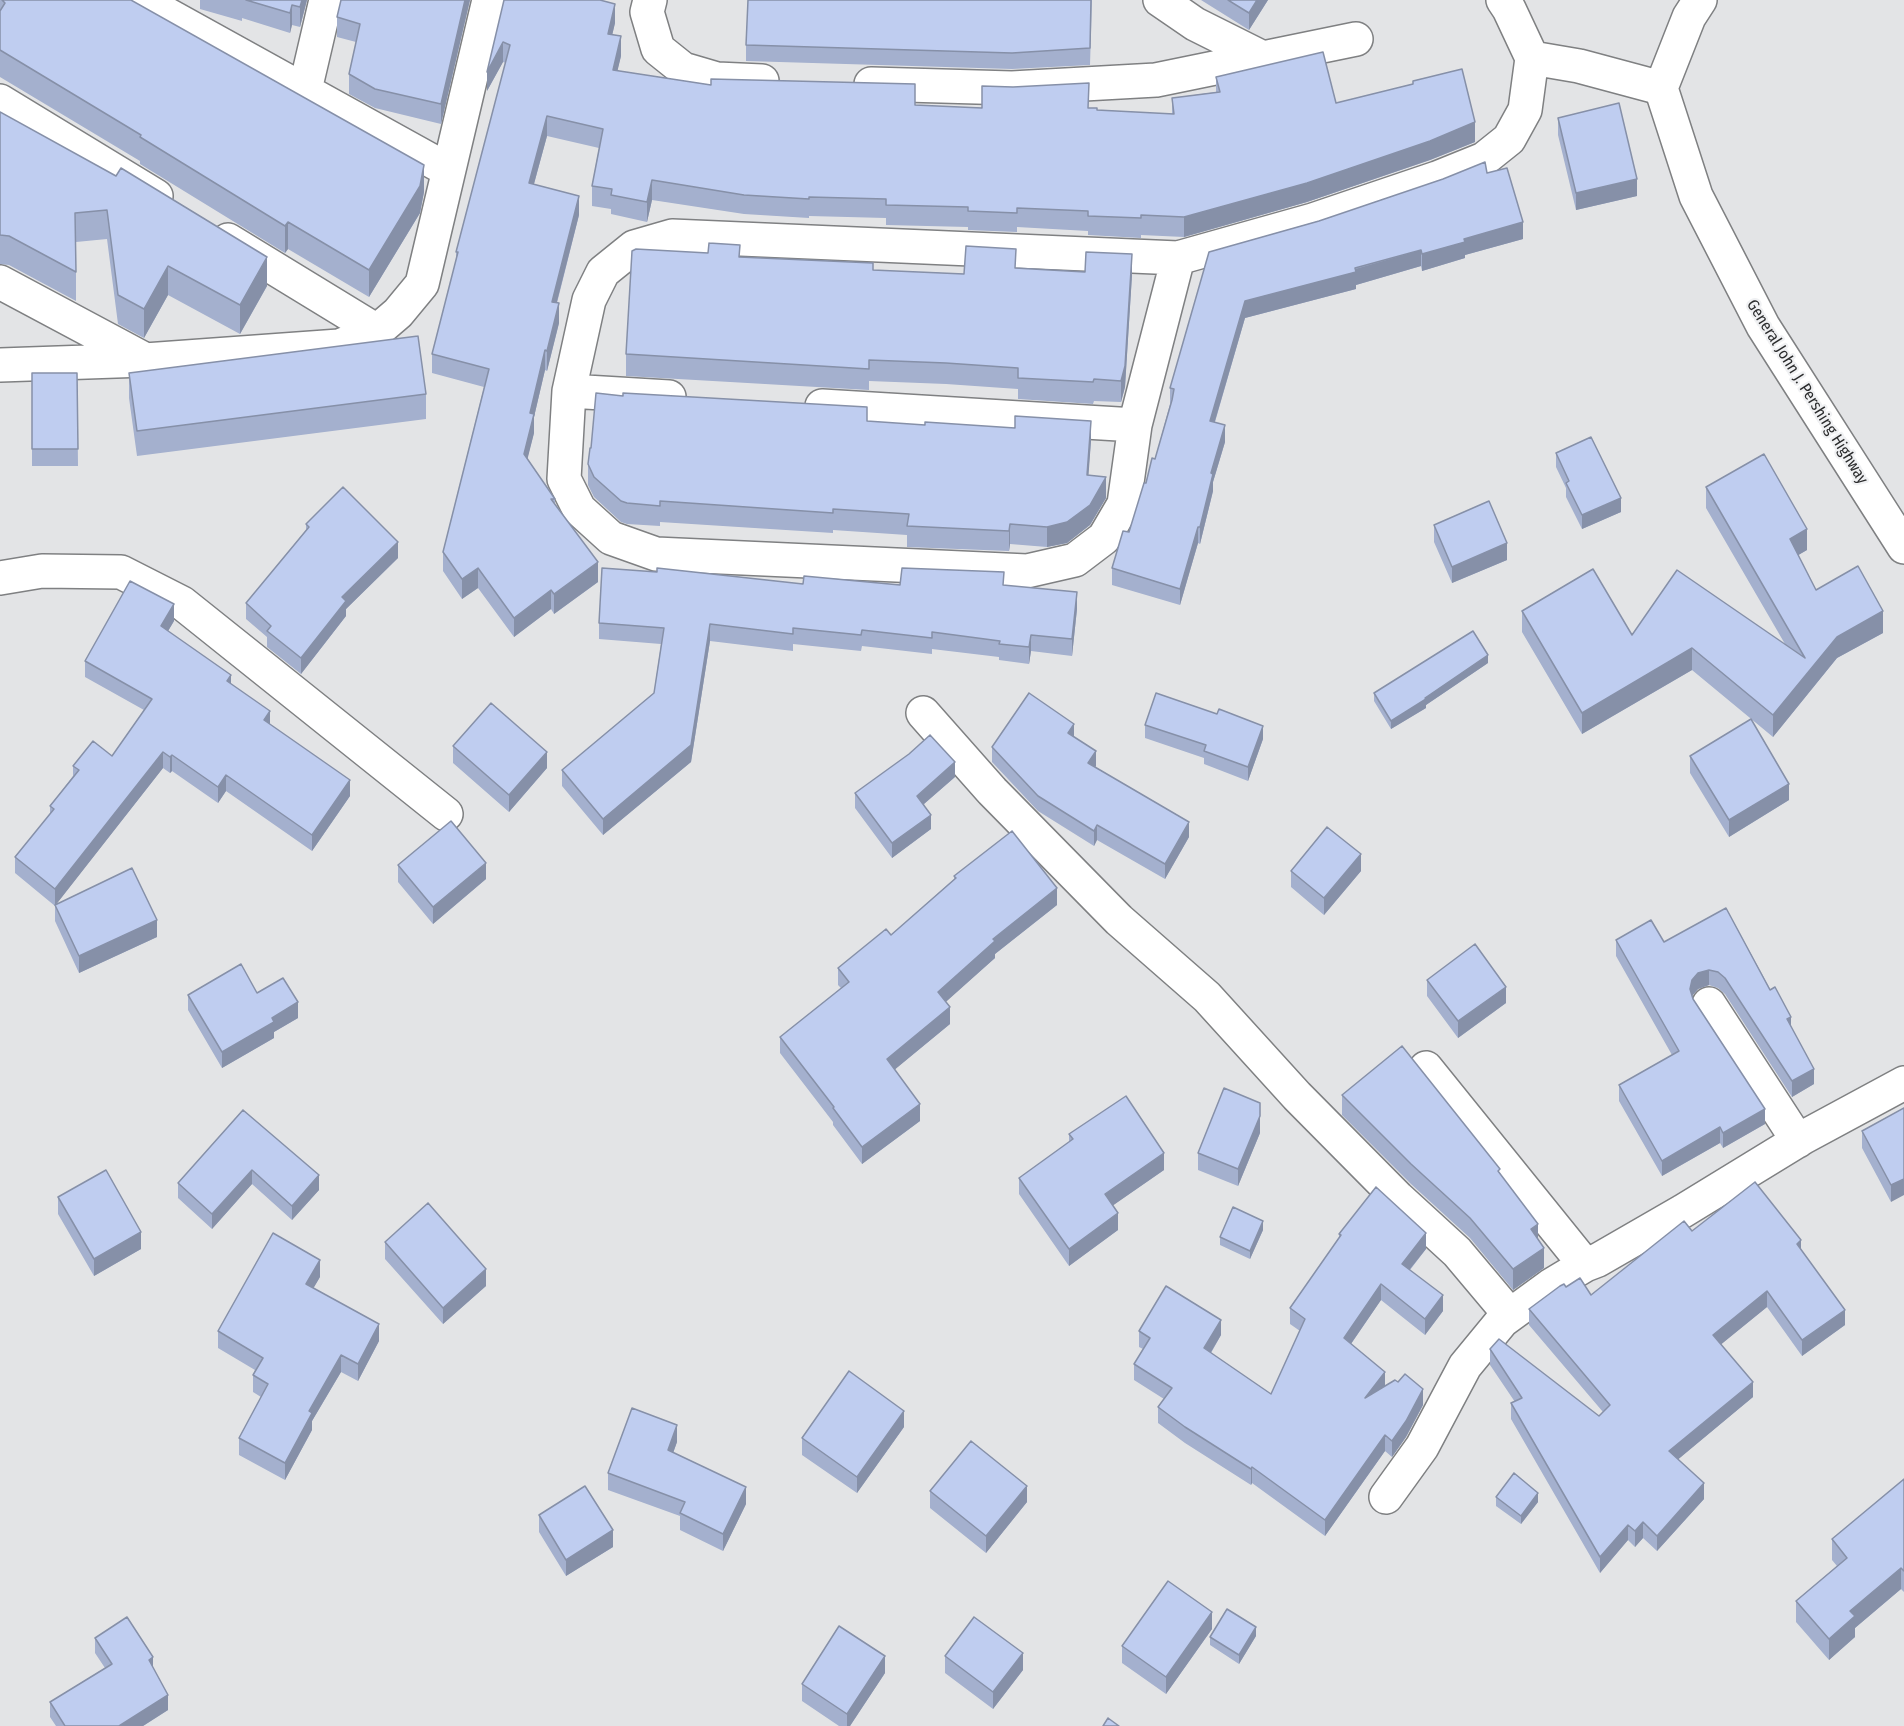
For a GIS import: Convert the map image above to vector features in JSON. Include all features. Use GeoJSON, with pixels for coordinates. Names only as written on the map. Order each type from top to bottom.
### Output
{"type":"FeatureCollection","features":[{"type":"Feature","properties":{"kind":"street"},"geometry":{"type":"LineString","coordinates":[[305,90],[326,0]]}},
{"type":"Feature","properties":{"kind":"street"},"geometry":{"type":"LineString","coordinates":[[0,365],[145,360],[339,346],[377,331],[398,313],[422,284],[489,0]]}},
{"type":"Feature","properties":{"kind":"street"},"geometry":{"type":"LineString","coordinates":[[650,0],[647,12],[658,49],[683,69],[717,79],[788,81]]}},
{"type":"Feature","properties":{"kind":"street"},"geometry":{"type":"LineString","coordinates":[[1160,0],[1195,24],[1263,58]]}},
{"type":"Feature","properties":{"kind":"street"},"geometry":{"type":"LineString","coordinates":[[1178,258],[1135,425],[1124,504],[1104,538],[1075,560],[1027,571],[656,554],[611,538],[579,509],[564,479],[569,391],[589,300],[603,272],[634,247],[672,236],[1178,258],[1313,220],[1437,178],[1484,159],[1509,139],[1525,110],[1532,58],[1503,0]]}},
{"type":"Feature","properties":{"kind":"street"},"geometry":{"type":"LineString","coordinates":[[1532,58],[1579,66],[1660,88],[1689,17],[1700,0]]}},
{"type":"Feature","properties":{"kind":"street"},"geometry":{"type":"LineString","coordinates":[[152,2],[448,170]]}},
{"type":"Feature","properties":{"kind":"street"},"geometry":{"type":"LineString","coordinates":[[847,83],[1012,88],[1156,80],[1356,39]]}},
{"type":"Feature","properties":{"kind":"street","name":"General John J. Pershing Highway"},"geometry":{"type":"LineString","coordinates":[[1660,88],[1696,196],[1763,326],[1904,547]]}},
{"type":"Feature","properties":{"kind":"street"},"geometry":{"type":"LineString","coordinates":[[0,101],[377,331]]}},
{"type":"Feature","properties":{"kind":"street"},"geometry":{"type":"LineString","coordinates":[[0,282],[145,360]]}},
{"type":"Feature","properties":{"kind":"street"},"geometry":{"type":"LineString","coordinates":[[569,391],[698,399]]}},
{"type":"Feature","properties":{"kind":"street"},"geometry":{"type":"LineString","coordinates":[[793,404],[1135,425]]}},
{"type":"Feature","properties":{"kind":"street"},"geometry":{"type":"LineString","coordinates":[[0,578],[42,571],[121,572],[182,603],[446,814]]}},
{"type":"Feature","properties":{"kind":"street"},"geometry":{"type":"LineString","coordinates":[[923,713],[1000,799],[1119,920],[1207,997],[1297,1096],[1398,1198],[1456,1252],[1510,1315]]}},
{"type":"Feature","properties":{"kind":"street"},"geometry":{"type":"LineString","coordinates":[[1709,1004],[1798,1141]]}},
{"type":"Feature","properties":{"kind":"street"},"geometry":{"type":"LineString","coordinates":[[1426,1068],[1585,1265]]}},
{"type":"Feature","properties":{"kind":"street"},"geometry":{"type":"LineString","coordinates":[[1386,1497],[1422,1447],[1465,1366],[1502,1321],[1550,1286],[1585,1265],[1598,1260],[1683,1211],[1798,1141],[1904,1083]]}},
{"type":"Feature","properties":{"kind":"building"},"geometry":{"type":"Polygon","coordinates":[[[2,0],[131,0],[424,165],[420,186],[369,270],[288,222],[285,226],[0,50],[0,11],[5,3],[2,0]]]}},
{"type":"Feature","properties":{"kind":"building"},"geometry":{"type":"Polygon","coordinates":[[[246,0],[302,0],[300,7],[292,5],[290,13],[246,0]]]}},
{"type":"Feature","properties":{"kind":"building"},"geometry":{"type":"Polygon","coordinates":[[[341,0],[465,0],[441,104],[375,89],[349,74],[360,24],[337,17],[341,0]]]}},
{"type":"Feature","properties":{"kind":"building"},"geometry":{"type":"Polygon","coordinates":[[[504,0],[600,0],[615,4],[608,34],[621,36],[613,70],[711,85],[711,79],[915,84],[915,105],[982,108],[982,86],[1013,87],[1089,83],[1088,108],[1174,114],[1172,98],[1220,92],[1216,77],[1323,52],[1336,103],[1462,69],[1475,122],[1430,141],[1307,183],[1184,217],[1141,215],[1141,218],[1088,216],[1088,211],[1017,208],[1017,213],[968,211],[968,207],[886,205],[886,199],[809,197],[809,199],[744,195],[652,180],[647,202],[611,195],[612,189],[592,186],[603,129],[547,116],[529,183],[579,196],[552,302],[559,303],[530,413],[534,414],[524,454],[555,499],[551,499],[598,562],[554,594],[551,590],[514,618],[478,568],[462,579],[443,552],[489,369],[432,354],[510,45],[503,42],[487,72],[504,0]]]}},
{"type":"Feature","properties":{"kind":"building"},"geometry":{"type":"Polygon","coordinates":[[[748,0],[1091,0],[1090,48],[1012,53],[746,45],[748,0]]]}},
{"type":"Feature","properties":{"kind":"building"},"geometry":{"type":"Polygon","coordinates":[[[1228,0],[1257,0],[1249,13],[1228,0]]]}},
{"type":"Feature","properties":{"kind":"building"},"geometry":{"type":"Polygon","coordinates":[[[1619,103],[1637,179],[1576,193],[1558,118],[1619,103]]]}},
{"type":"Feature","properties":{"kind":"building"},"geometry":{"type":"Polygon","coordinates":[[[0,112],[116,176],[121,168],[267,257],[240,305],[168,266],[144,309],[118,295],[107,210],[75,213],[76,272],[9,236],[0,235],[0,112]]]}},
{"type":"Feature","properties":{"kind":"building"},"geometry":{"type":"Polygon","coordinates":[[[1485,162],[1487,173],[1507,168],[1523,222],[1464,239],[1465,242],[1422,254],[1421,250],[1355,268],[1356,272],[1245,301],[1210,421],[1225,425],[1211,473],[1213,474],[1200,527],[1198,527],[1180,589],[1112,568],[1123,531],[1129,532],[1152,458],[1155,459],[1172,400],[1174,389],[1170,388],[1209,252],[1319,221],[1443,179],[1485,162]]]}},
{"type":"Feature","properties":{"kind":"building"},"geometry":{"type":"Polygon","coordinates":[[[709,243],[740,245],[739,257],[873,263],[873,270],[964,274],[966,246],[1016,249],[1015,268],[1085,272],[1086,252],[1132,254],[1125,366],[1121,381],[1094,379],[1093,382],[1018,378],[1018,368],[946,363],[869,360],[869,369],[626,354],[632,251],[636,249],[708,253],[709,243]]]}},
{"type":"Feature","properties":{"kind":"building"},"geometry":{"type":"Polygon","coordinates":[[[418,336],[426,394],[137,431],[129,373],[418,336]]]}},
{"type":"Feature","properties":{"kind":"building"},"geometry":{"type":"Polygon","coordinates":[[[32,373],[77,373],[78,449],[32,449],[32,373]]]}},
{"type":"Feature","properties":{"kind":"building"},"geometry":{"type":"Polygon","coordinates":[[[596,393],[867,407],[867,421],[925,425],[925,422],[1015,428],[1015,416],[1091,421],[1087,475],[1106,477],[1090,505],[1067,522],[1047,527],[1010,524],[1009,531],[907,526],[909,514],[833,509],[833,513],[660,501],[660,506],[627,503],[621,501],[594,477],[588,464],[596,393]]]}},
{"type":"Feature","properties":{"kind":"building"},"geometry":{"type":"Polygon","coordinates":[[[1591,437],[1621,498],[1582,515],[1566,483],[1569,481],[1556,453],[1591,437]]]}},
{"type":"Feature","properties":{"kind":"building"},"geometry":{"type":"Polygon","coordinates":[[[1764,454],[1807,529],[1790,539],[1816,590],[1858,566],[1883,611],[1837,637],[1773,715],[1692,648],[1582,713],[1522,611],[1593,569],[1632,635],[1677,570],[1805,658],[1706,487],[1764,454]]]}},
{"type":"Feature","properties":{"kind":"building"},"geometry":{"type":"Polygon","coordinates":[[[343,487],[398,542],[342,597],[346,601],[301,658],[267,631],[271,626],[246,603],[309,527],[306,524],[343,487]]]}},
{"type":"Feature","properties":{"kind":"building"},"geometry":{"type":"Polygon","coordinates":[[[1489,501],[1507,543],[1452,567],[1434,525],[1489,501]]]}},
{"type":"Feature","properties":{"kind":"building"},"geometry":{"type":"Polygon","coordinates":[[[602,568],[657,572],[657,568],[803,584],[804,576],[900,585],[902,568],[1004,572],[1003,585],[1077,592],[1072,639],[1031,635],[1029,647],[932,632],[932,638],[862,630],[861,635],[793,628],[793,634],[710,624],[691,745],[603,819],[562,770],[654,693],[664,628],[599,623],[602,568]]]}},
{"type":"Feature","properties":{"kind":"building"},"geometry":{"type":"Polygon","coordinates":[[[130,581],[174,604],[161,626],[231,675],[227,681],[270,711],[264,720],[350,780],[312,835],[226,775],[218,787],[172,755],[170,757],[163,752],[55,889],[15,857],[54,809],[50,806],[79,770],[73,766],[93,741],[112,756],[152,699],[85,661],[130,581]]]}},
{"type":"Feature","properties":{"kind":"building"},"geometry":{"type":"Polygon","coordinates":[[[1473,631],[1488,655],[1391,721],[1374,693],[1473,631]]]}},
{"type":"Feature","properties":{"kind":"building"},"geometry":{"type":"Polygon","coordinates":[[[1029,693],[1074,724],[1068,733],[1096,751],[1088,763],[1189,822],[1165,864],[1097,825],[1094,831],[1038,796],[992,747],[1029,693]]]}},
{"type":"Feature","properties":{"kind":"building"},"geometry":{"type":"Polygon","coordinates":[[[1156,693],[1217,714],[1219,709],[1263,726],[1248,767],[1204,751],[1206,745],[1145,725],[1156,693]]]}},
{"type":"Feature","properties":{"kind":"building"},"geometry":{"type":"Polygon","coordinates":[[[491,703],[547,752],[509,795],[453,746],[491,703]]]}},
{"type":"Feature","properties":{"kind":"building"},"geometry":{"type":"Polygon","coordinates":[[[1751,719],[1789,784],[1729,820],[1690,756],[1751,719]]]}},
{"type":"Feature","properties":{"kind":"building"},"geometry":{"type":"Polygon","coordinates":[[[930,735],[955,762],[917,796],[931,815],[892,843],[855,793],[909,754],[930,735]]]}},
{"type":"Feature","properties":{"kind":"building"},"geometry":{"type":"Polygon","coordinates":[[[451,821],[486,863],[433,907],[398,865],[451,821]]]}},
{"type":"Feature","properties":{"kind":"building"},"geometry":{"type":"Polygon","coordinates":[[[1327,827],[1361,854],[1324,898],[1291,871],[1327,827]]]}},
{"type":"Feature","properties":{"kind":"building"},"geometry":{"type":"Polygon","coordinates":[[[1012,831],[1057,888],[993,939],[995,941],[938,992],[950,1007],[887,1059],[920,1104],[862,1147],[780,1037],[849,982],[838,968],[886,929],[891,935],[956,878],[954,876],[1012,831]]]}},
{"type":"Feature","properties":{"kind":"building"},"geometry":{"type":"Polygon","coordinates":[[[132,868],[157,920],[79,956],[55,905],[132,868]]]}},
{"type":"Feature","properties":{"kind":"building"},"geometry":{"type":"Polygon","coordinates":[[[1726,908],[1770,990],[1775,987],[1791,1017],[1787,1019],[1814,1069],[1792,1081],[1725,978],[1718,972],[1709,970],[1698,973],[1692,980],[1690,989],[1693,999],[1765,1109],[1723,1133],[1720,1127],[1662,1161],[1619,1085],[1679,1051],[1616,940],[1651,920],[1664,942],[1726,908]]]}},
{"type":"Feature","properties":{"kind":"building"},"geometry":{"type":"Polygon","coordinates":[[[1475,944],[1506,987],[1458,1021],[1427,980],[1475,944]]]}},
{"type":"Feature","properties":{"kind":"building"},"geometry":{"type":"Polygon","coordinates":[[[241,964],[257,993],[283,978],[298,1002],[272,1018],[274,1022],[222,1052],[188,995],[241,964]]]}},
{"type":"Feature","properties":{"kind":"building"},"geometry":{"type":"Polygon","coordinates":[[[1402,1046],[1500,1169],[1498,1171],[1538,1224],[1531,1229],[1544,1248],[1513,1269],[1470,1218],[1411,1164],[1342,1095],[1402,1046]]]}},
{"type":"Feature","properties":{"kind":"building"},"geometry":{"type":"Polygon","coordinates":[[[1224,1088],[1260,1103],[1260,1116],[1238,1169],[1198,1153],[1224,1088]]]}},
{"type":"Feature","properties":{"kind":"building"},"geometry":{"type":"Polygon","coordinates":[[[1126,1096],[1164,1153],[1105,1194],[1118,1213],[1069,1249],[1019,1178],[1073,1139],[1069,1134],[1126,1096]]]}},
{"type":"Feature","properties":{"kind":"building"},"geometry":{"type":"Polygon","coordinates":[[[1904,1108],[1904,1179],[1891,1185],[1862,1131],[1904,1108]]]}},
{"type":"Feature","properties":{"kind":"building"},"geometry":{"type":"Polygon","coordinates":[[[243,1110],[319,1175],[292,1206],[252,1170],[212,1214],[178,1183],[243,1110]]]}},
{"type":"Feature","properties":{"kind":"building"},"geometry":{"type":"Polygon","coordinates":[[[106,1170],[141,1232],[94,1259],[58,1197],[106,1170]]]}},
{"type":"Feature","properties":{"kind":"building"},"geometry":{"type":"Polygon","coordinates":[[[1755,1182],[1801,1240],[1797,1244],[1845,1310],[1802,1340],[1767,1291],[1713,1335],[1753,1382],[1669,1451],[1704,1483],[1657,1536],[1643,1522],[1635,1531],[1628,1525],[1600,1557],[1511,1403],[1522,1398],[1490,1349],[1499,1339],[1599,1416],[1610,1405],[1529,1309],[1560,1286],[1564,1284],[1566,1287],[1580,1278],[1591,1295],[1684,1221],[1692,1231],[1755,1182]]]}},
{"type":"Feature","properties":{"kind":"building"},"geometry":{"type":"Polygon","coordinates":[[[1376,1187],[1426,1233],[1402,1264],[1443,1295],[1425,1319],[1381,1284],[1344,1338],[1385,1372],[1365,1398],[1395,1380],[1398,1382],[1405,1374],[1423,1389],[1392,1441],[1385,1435],[1325,1520],[1252,1467],[1251,1469],[1185,1427],[1158,1407],[1172,1388],[1134,1364],[1150,1338],[1139,1331],[1166,1286],[1221,1320],[1204,1348],[1271,1394],[1305,1319],[1290,1308],[1341,1235],[1339,1234],[1376,1187]]]}},
{"type":"Feature","properties":{"kind":"building"},"geometry":{"type":"Polygon","coordinates":[[[428,1203],[486,1269],[443,1308],[385,1242],[428,1203]]]}},
{"type":"Feature","properties":{"kind":"building"},"geometry":{"type":"Polygon","coordinates":[[[1233,1207],[1263,1221],[1250,1251],[1220,1237],[1233,1207]]]}},
{"type":"Feature","properties":{"kind":"building"},"geometry":{"type":"Polygon","coordinates":[[[273,1233],[320,1260],[306,1284],[379,1324],[358,1364],[341,1355],[309,1411],[312,1413],[285,1463],[239,1438],[268,1384],[253,1375],[263,1358],[218,1331],[273,1233]]]}},
{"type":"Feature","properties":{"kind":"building"},"geometry":{"type":"Polygon","coordinates":[[[849,1371],[904,1411],[857,1477],[802,1438],[849,1371]]]}},
{"type":"Feature","properties":{"kind":"building"},"geometry":{"type":"Polygon","coordinates":[[[632,1408],[677,1425],[668,1450],[746,1487],[723,1534],[680,1513],[685,1502],[608,1473],[632,1408]]]}},
{"type":"Feature","properties":{"kind":"building"},"geometry":{"type":"Polygon","coordinates":[[[971,1441],[1027,1486],[986,1536],[930,1491],[971,1441]]]}},
{"type":"Feature","properties":{"kind":"building"},"geometry":{"type":"Polygon","coordinates":[[[1514,1473],[1538,1493],[1521,1516],[1496,1497],[1514,1473]]]}},
{"type":"Feature","properties":{"kind":"building"},"geometry":{"type":"Polygon","coordinates":[[[1904,1479],[1904,1571],[1901,1568],[1850,1611],[1855,1616],[1829,1639],[1796,1601],[1847,1558],[1832,1539],[1904,1479]]]}},
{"type":"Feature","properties":{"kind":"building"},"geometry":{"type":"Polygon","coordinates":[[[585,1486],[613,1530],[566,1560],[539,1515],[585,1486]]]}},
{"type":"Feature","properties":{"kind":"building"},"geometry":{"type":"Polygon","coordinates":[[[1168,1581],[1212,1612],[1166,1677],[1122,1646],[1168,1581]]]}},
{"type":"Feature","properties":{"kind":"building"},"geometry":{"type":"Polygon","coordinates":[[[1227,1609],[1256,1627],[1239,1655],[1210,1637],[1227,1609]]]}},
{"type":"Feature","properties":{"kind":"building"},"geometry":{"type":"Polygon","coordinates":[[[127,1617],[153,1657],[149,1660],[168,1695],[119,1726],[65,1726],[50,1702],[112,1664],[95,1638],[127,1617]]]}},
{"type":"Feature","properties":{"kind":"building"},"geometry":{"type":"Polygon","coordinates":[[[974,1617],[1023,1653],[993,1692],[945,1656],[974,1617]]]}},
{"type":"Feature","properties":{"kind":"building"},"geometry":{"type":"Polygon","coordinates":[[[839,1626],[885,1656],[847,1714],[802,1684],[839,1626]]]}},
{"type":"Feature","properties":{"kind":"building"},"geometry":{"type":"Polygon","coordinates":[[[1108,1718],[1119,1726],[1103,1726],[1108,1718]]]}}]}
